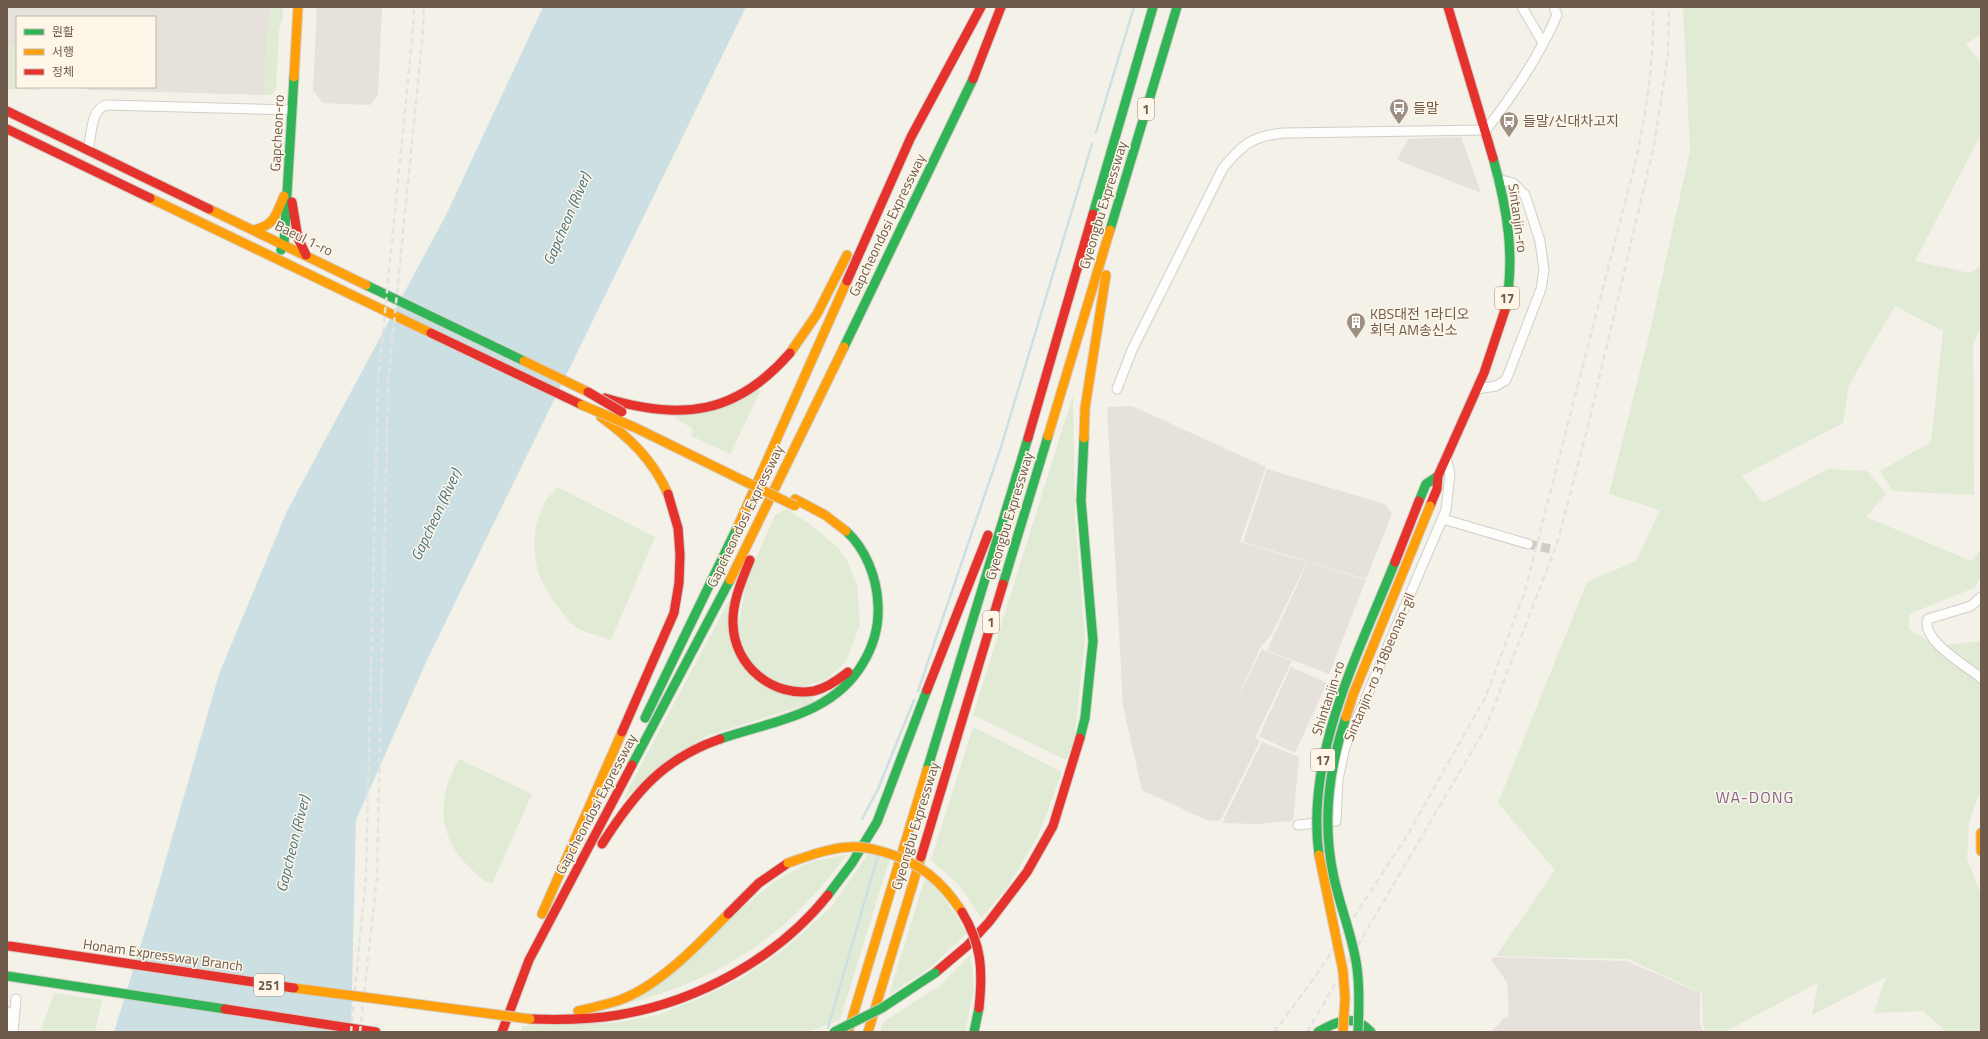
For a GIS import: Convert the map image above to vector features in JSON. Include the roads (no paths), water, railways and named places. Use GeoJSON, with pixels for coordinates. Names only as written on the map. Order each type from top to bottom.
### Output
{"type":"FeatureCollection","features":[{"type":"Feature","properties":{"kind":"main road","name":"Gapcheon-ro"},"geometry":{"type":"LineString","coordinates":[[278,260],[284,244],[298,7]]}},
{"type":"Feature","properties":{"kind":"main road","name":"Gapcheondosi Expressway"},"geometry":{"type":"LineString","coordinates":[[639,728],[728,548],[911,137],[981,7]]}},
{"type":"Feature","properties":{"kind":"main road","name":"Gapcheondosi Expressway"},"geometry":{"type":"LineString","coordinates":[[502,1032],[530,960],[744,552],[969,89],[1001,7]]}},
{"type":"Feature","properties":{"kind":"main road","name":"Gyeongbu Expressway"},"geometry":{"type":"LineString","coordinates":[[848,1032],[1033,421],[1153,7]]}},
{"type":"Feature","properties":{"kind":"main road","name":"Gyeongbu Expressway"},"geometry":{"type":"LineString","coordinates":[[868,1032],[1177,7]]}},
{"type":"Feature","properties":{"kind":"main road","name":"Sintanjin-ro"},"geometry":{"type":"LineString","coordinates":[[1430,506],[1437,489],[1438,476],[1498,336],[1506,300],[1511,266],[1508,225],[1486,130],[1448,9]]}},
{"type":"Feature","properties":{"kind":"main road"},"geometry":{"type":"LineString","coordinates":[[969,89],[1006,21]]}},
{"type":"Feature","properties":{"kind":"main road"},"geometry":{"type":"LineString","coordinates":[[932,96],[959,28]]}},
{"type":"Feature","properties":{"kind":"main road","name":"Baeul 1-ro"},"geometry":{"type":"LineString","coordinates":[[7,111],[588,392]]}},
{"type":"Feature","properties":{"kind":"main road"},"geometry":{"type":"LineString","coordinates":[[7,129],[582,405],[636,428],[795,502],[821,511],[835,521],[856,543],[872,571],[879,603],[878,617],[872,644],[858,674],[846,687],[818,707],[701,746],[679,757],[655,773],[632,798],[594,857],[565,893]]}},
{"type":"Feature","properties":{"kind":"main road"},"geometry":{"type":"LineString","coordinates":[[859,231],[883,183],[911,137]]}},
{"type":"Feature","properties":{"kind":"main road"},"geometry":{"type":"LineString","coordinates":[[254,230],[265,228],[274,221],[288,189]]}},
{"type":"Feature","properties":{"kind":"main road"},"geometry":{"type":"LineString","coordinates":[[288,189],[293,206],[298,238],[306,255]]}},
{"type":"Feature","properties":{"kind":"main road"},"geometry":{"type":"LineString","coordinates":[[834,1032],[882,1008],[935,973],[967,946],[989,922],[1027,872],[1053,826],[1077,752],[1084,718],[1093,641],[1081,500],[1085,408],[1116,212]]}},
{"type":"Feature","properties":{"kind":"main road"},"geometry":{"type":"LineString","coordinates":[[588,392],[623,405],[672,412],[694,411],[719,404],[739,396],[766,379],[782,364],[809,326],[852,244]]}},
{"type":"Feature","properties":{"kind":"main road"},"geometry":{"type":"LineString","coordinates":[[588,392],[629,417],[795,502],[820,520],[843,540],[860,563],[866,576],[869,590],[870,617],[868,631],[859,656],[852,668],[841,678],[827,687],[812,691],[798,692],[780,689],[762,679],[746,666],[737,649],[733,632],[734,611],[743,580],[812,411]]}},
{"type":"Feature","properties":{"kind":"main road","name":"Gapcheondosi Expressway"},"geometry":{"type":"LineString","coordinates":[[582,405],[609,422],[640,449],[663,480],[676,514],[681,542],[680,585],[674,613],[540,918],[607,790]]}},
{"type":"Feature","properties":{"kind":"main road"},"geometry":{"type":"LineString","coordinates":[[530,1019],[582,1020],[613,1016],[654,1008],[692,994],[731,975],[780,943],[816,910],[848,869],[872,831],[888,800],[917,717],[1033,421]]}},
{"type":"Feature","properties":{"kind":"main road","name":"Sintanjin-ro"},"geometry":{"type":"LineString","coordinates":[[1419,501],[1426,484],[1438,476]]}},
{"type":"Feature","properties":{"kind":"main road","name":"Shintanjin-ro"},"geometry":{"type":"LineString","coordinates":[[1343,1032],[1345,992],[1340,956],[1317,848],[1317,795],[1323,761],[1344,690],[1419,501]]}},
{"type":"Feature","properties":{"kind":"main road","name":"Shintanjin-ro"},"geometry":{"type":"LineString","coordinates":[[1358,1032],[1359,994],[1357,968],[1333,873],[1329,843],[1328,793],[1336,745],[1353,695],[1430,506]]}},
{"type":"Feature","properties":{"kind":"main road"},"geometry":{"type":"LineString","coordinates":[[1981,833],[1981,851]]}},
{"type":"Feature","properties":{"kind":"main road"},"geometry":{"type":"LineString","coordinates":[[530,1019],[580,1011],[618,1001],[648,986],[700,943],[759,883],[788,863],[826,851],[858,847],[894,856],[920,868],[940,884],[957,904],[970,927],[979,951],[981,971],[979,1008],[974,1032]]}},
{"type":"Feature","properties":{"kind":"main road"},"geometry":{"type":"LineString","coordinates":[[510,983],[531,936]]}},
{"type":"Feature","properties":{"kind":"main road","name":"Honam Expressway Branch"},"geometry":{"type":"LineString","coordinates":[[8,946],[278,986],[530,1019]]}},
{"type":"Feature","properties":{"kind":"main road","name":"251"},"geometry":{"type":"LineString","coordinates":[[7,976],[376,1032]]}},
{"type":"Feature","properties":{"kind":"main road"},"geometry":{"type":"LineString","coordinates":[[494,1025],[502,1004]]}},
{"type":"Feature","properties":{"kind":"main road"},"geometry":{"type":"LineString","coordinates":[[1318,1032],[1332,1023],[1345,1020],[1361,1022],[1371,1032]]}},
{"type":"Feature","properties":{"kind":"street"},"geometry":{"type":"LineString","coordinates":[[1448,9],[1459,7]]}},
{"type":"Feature","properties":{"kind":"street"},"geometry":{"type":"LineString","coordinates":[[1522,7],[1543,43]]}},
{"type":"Feature","properties":{"kind":"street"},"geometry":{"type":"LineString","coordinates":[[1117,389],[1132,350],[1223,168],[1240,148],[1264,135],[1284,133],[1486,130],[1504,106],[1543,43],[1557,15],[1554,7]]}},
{"type":"Feature","properties":{"kind":"street"},"geometry":{"type":"LineString","coordinates":[[88,150],[95,112],[102,106],[107,105],[292,110]]}},
{"type":"Feature","properties":{"kind":"street"},"geometry":{"type":"LineString","coordinates":[[1476,389],[1496,386],[1506,380],[1541,289],[1544,270],[1540,242],[1525,195],[1513,183],[1498,179]]}},
{"type":"Feature","properties":{"kind":"street","name":"Sintanjin-ro 318beonan-gil"},"geometry":{"type":"LineString","coordinates":[[1298,825],[1336,821],[1338,779],[1345,747],[1446,510],[1450,474],[1446,457]]}},
{"type":"Feature","properties":{"kind":"street"},"geometry":{"type":"LineString","coordinates":[[1443,519],[1528,544]]}},
{"type":"Feature","properties":{"kind":"street"},"geometry":{"type":"LineString","coordinates":[[1981,597],[1971,606],[1928,619],[1926,625],[1928,633],[1942,648],[1981,678]]}},
{"type":"Feature","properties":{"kind":"street"},"geometry":{"type":"LineString","coordinates":[[12,1032],[16,999]]}},
{"type":"Feature","properties":{"kind":"street"},"geometry":{"type":"LineString","coordinates":[[7,1012],[12,1032]]}},
{"type":"Feature","properties":{"kind":"water","name":"Gapcheon (River)"},"geometry":{"type":"Polygon","coordinates":[[[543,7],[746,7],[427,660],[356,820],[351,1032],[114,1032],[149,918],[219,674],[287,511],[447,213],[543,7]]]}},
{"type":"Feature","properties":{"kind":"waterway"},"geometry":{"type":"LineString","coordinates":[[1096,132],[1134,7]]}},
{"type":"Feature","properties":{"kind":"waterway"},"geometry":{"type":"LineString","coordinates":[[918,691],[1001,447],[1092,144]]}},
{"type":"Feature","properties":{"kind":"waterway"},"geometry":{"type":"LineString","coordinates":[[862,819],[878,789],[914,700]]}},
{"type":"Feature","properties":{"kind":"waterway"},"geometry":{"type":"LineString","coordinates":[[828,1028],[877,859]]}},
{"type":"Feature","properties":{"kind":"tunnel"},"geometry":{"type":"LineString","coordinates":[[1528,544],[1550,549]]}},
{"type":"Feature","properties":{"kind":"railway"},"geometry":{"type":"LineString","coordinates":[[351,1032],[366,875],[378,382],[414,7]]}},
{"type":"Feature","properties":{"kind":"railway"},"geometry":{"type":"LineString","coordinates":[[360,1032],[377,877],[388,383],[423,32],[424,7]]}},
{"type":"Feature","properties":{"kind":"railway"},"geometry":{"type":"LineString","coordinates":[[1274,1032],[1315,977],[1408,834],[1486,696],[1524,594],[1636,160],[1649,84],[1653,7]]}},
{"type":"Feature","properties":{"kind":"railway"},"geometry":{"type":"LineString","coordinates":[[1307,1032],[1486,727],[1557,544],[1588,426],[1654,145],[1668,55],[1669,7]]}},
{"type":"Feature","properties":{"kind":"place","name":"들말"},"geometry":{"type":"Point","coordinates":[1399,125]}},
{"type":"Feature","properties":{"kind":"place","name":"들말/신대차고지"},"geometry":{"type":"Point","coordinates":[1509,138]}},
{"type":"Feature","properties":{"kind":"place","name":"KBS대전 1라디오 회덕 AM송신소"},"geometry":{"type":"Point","coordinates":[1356,339]}},
{"type":"Feature","properties":{"kind":"district","name":"WA-DONG"},"geometry":{"type":"Point","coordinates":[1755,797]}}]}
